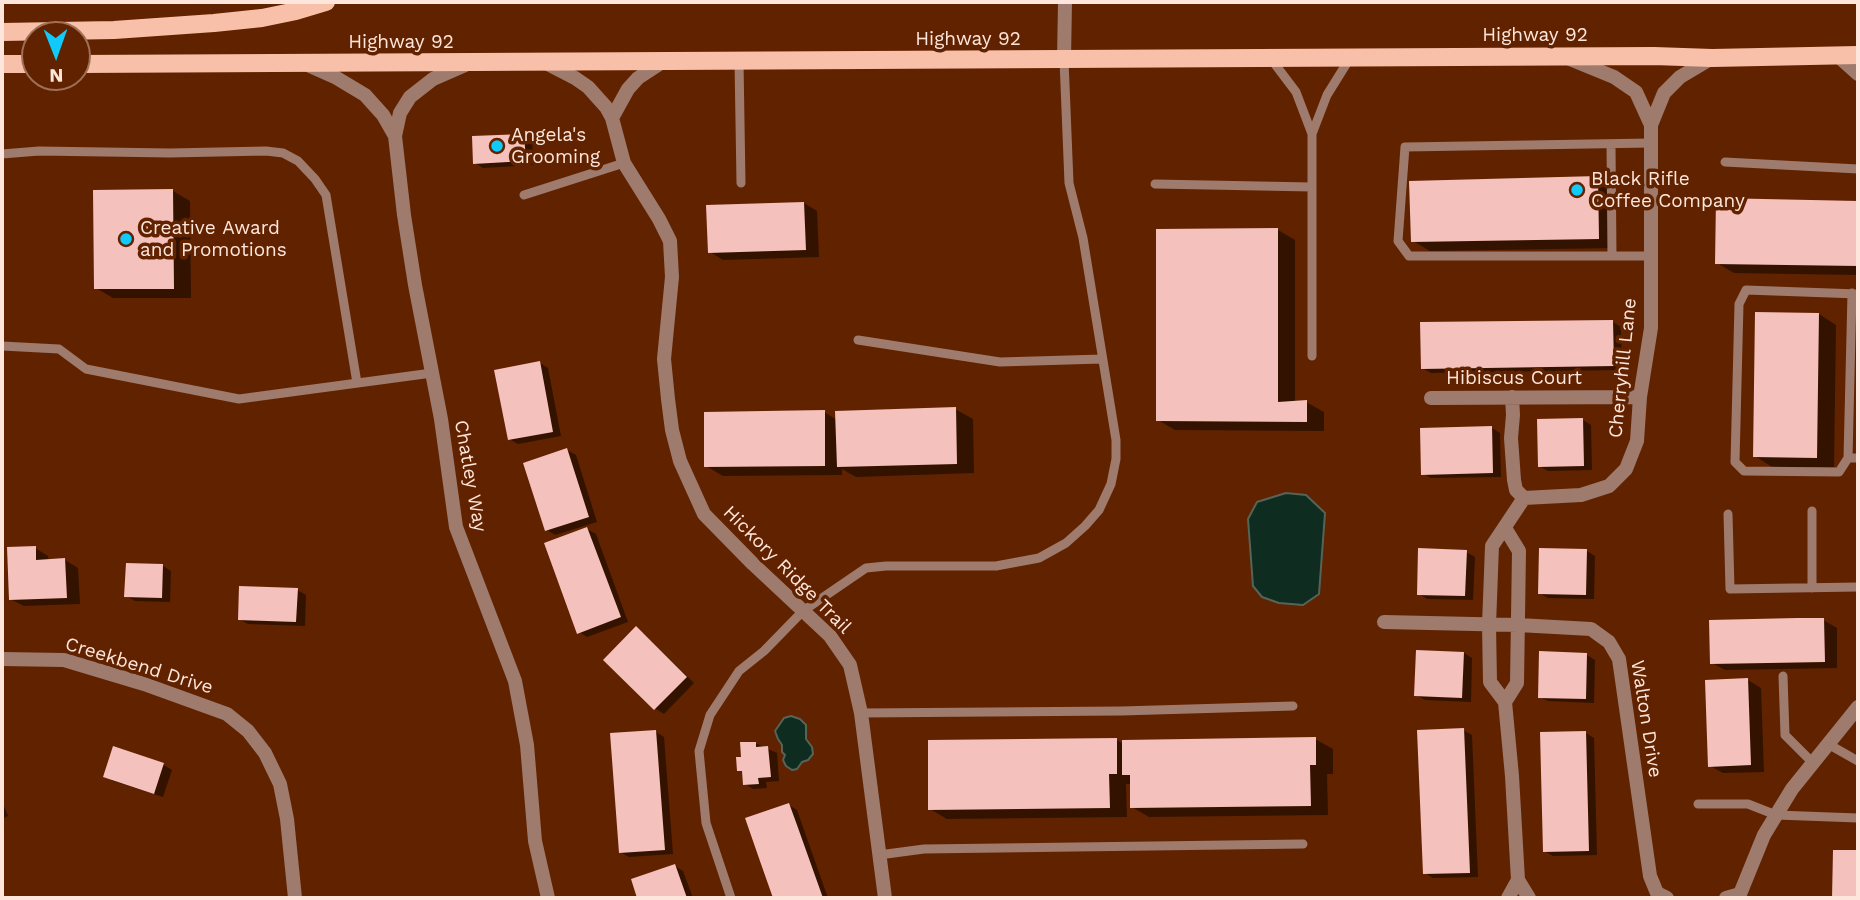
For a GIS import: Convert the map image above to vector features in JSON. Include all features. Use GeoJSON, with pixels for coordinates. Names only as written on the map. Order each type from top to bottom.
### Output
{"type":"FeatureCollection","features":[{"type":"Feature","properties":{"kind":"main road"},"geometry":{"type":"LineString","coordinates":[[2,32],[114,30],[214,23],[262,18],[326,2]]}},
{"type":"Feature","properties":{"kind":"main road","name":"Highway 92"},"geometry":{"type":"LineString","coordinates":[[91,64],[1564,56],[1712,58],[1858,55]]}},
{"type":"Feature","properties":{"kind":"main road"},"geometry":{"type":"LineString","coordinates":[[2,64],[21,64]]}},
{"type":"Feature","properties":{"kind":"street"},"geometry":{"type":"LineString","coordinates":[[1064,60],[1065,2]]}},
{"type":"Feature","properties":{"kind":"street"},"geometry":{"type":"LineString","coordinates":[[1564,56],[1614,77],[1636,92],[1651,125]]}},
{"type":"Feature","properties":{"kind":"street"},"geometry":{"type":"LineString","coordinates":[[1838,56],[1858,74]]}},
{"type":"Feature","properties":{"kind":"street"},"geometry":{"type":"LineString","coordinates":[[1651,125],[1664,93],[1680,77],[1712,58]]}},
{"type":"Feature","properties":{"kind":"street"},"geometry":{"type":"LineString","coordinates":[[612,118],[628,89],[638,78],[664,61]]}},
{"type":"Feature","properties":{"kind":"street","name":"Chatley Way"},"geometry":{"type":"LineString","coordinates":[[473,62],[433,79],[410,97],[400,113],[395,136],[404,215],[441,419],[456,527],[514,681],[527,745],[535,841],[548,898]]}},
{"type":"Feature","properties":{"kind":"street","name":"Hickory Ridge Trail"},"geometry":{"type":"LineString","coordinates":[[544,62],[575,78],[598,96],[612,118],[624,163],[670,242],[671,277],[664,359],[672,430],[680,461],[704,514],[753,565],[830,636],[850,665],[861,713],[885,898]]}},
{"type":"Feature","properties":{"kind":"street","name":"Chatley Way"},"geometry":{"type":"LineString","coordinates":[[303,63],[335,77],[365,95],[383,115],[395,136]]}},
{"type":"Feature","properties":{"kind":"street","name":"Cherryhill Lane"},"geometry":{"type":"LineString","coordinates":[[1524,498],[1581,495],[1609,486],[1626,469],[1637,441],[1640,397],[1651,328],[1651,125]]}},
{"type":"Feature","properties":{"kind":"street"},"geometry":{"type":"LineString","coordinates":[[1512,397],[1514,480],[1516,490],[1524,498],[1492,546],[1490,682],[1505,702],[1518,880],[1529,898]]}},
{"type":"Feature","properties":{"kind":"street","name":"Hibiscus Court"},"geometry":{"type":"LineString","coordinates":[[1431,398],[1640,397]]}},
{"type":"Feature","properties":{"kind":"street"},"geometry":{"type":"LineString","coordinates":[[1505,528],[1519,551],[1517,683],[1505,702]]}},
{"type":"Feature","properties":{"kind":"street","name":"Walton Drive"},"geometry":{"type":"LineString","coordinates":[[1384,622],[1591,629],[1609,642],[1619,659],[1650,876],[1657,893],[1667,898]]}},
{"type":"Feature","properties":{"kind":"street","name":"Creekbend Drive"},"geometry":{"type":"LineString","coordinates":[[2,659],[64,660],[144,684],[227,714],[248,731],[265,753],[280,784],[288,819],[295,898]]}},
{"type":"Feature","properties":{"kind":"street"},"geometry":{"type":"LineString","coordinates":[[1726,898],[1744,897],[1764,835],[1776,815],[1792,789],[1858,707]]}},
{"type":"Feature","properties":{"kind":"street"},"geometry":{"type":"LineString","coordinates":[[1508,898],[1518,880]]}},
{"type":"Feature","properties":{"kind":"lane"},"geometry":{"type":"LineString","coordinates":[[1312,134],[1327,95],[1351,57]]}},
{"type":"Feature","properties":{"kind":"lane"},"geometry":{"type":"LineString","coordinates":[[1270,58],[1296,92],[1312,134],[1311,356]]}},
{"type":"Feature","properties":{"kind":"lane"},"geometry":{"type":"LineString","coordinates":[[731,898],[706,823],[699,751],[710,715],[739,671],[764,651],[803,611],[866,568],[996,566],[1039,558],[1066,544],[1085,526],[1098,510],[1111,484],[1116,440],[1083,238],[1069,183],[1064,60]]}},
{"type":"Feature","properties":{"kind":"lane"},"geometry":{"type":"LineString","coordinates":[[739,61],[741,183]]}},
{"type":"Feature","properties":{"kind":"lane"},"geometry":{"type":"LineString","coordinates":[[1651,143],[1405,147],[1398,241],[1409,256],[1652,256]]}},
{"type":"Feature","properties":{"kind":"lane"},"geometry":{"type":"LineString","coordinates":[[1611,144],[1612,256]]}},
{"type":"Feature","properties":{"kind":"lane"},"geometry":{"type":"LineString","coordinates":[[2,155],[39,151],[265,151],[283,153],[298,161],[326,195],[357,383]]}},
{"type":"Feature","properties":{"kind":"lane"},"geometry":{"type":"LineString","coordinates":[[1725,162],[1858,169]]}},
{"type":"Feature","properties":{"kind":"lane"},"geometry":{"type":"LineString","coordinates":[[524,195],[624,163]]}},
{"type":"Feature","properties":{"kind":"lane"},"geometry":{"type":"LineString","coordinates":[[1155,184],[1312,187]]}},
{"type":"Feature","properties":{"kind":"lane"},"geometry":{"type":"LineString","coordinates":[[1746,290],[1855,294],[1848,457],[1839,472],[1744,471],[1735,462],[1738,304],[1746,290]]}},
{"type":"Feature","properties":{"kind":"lane"},"geometry":{"type":"LineString","coordinates":[[858,340],[1000,362],[1102,359]]}},
{"type":"Feature","properties":{"kind":"lane"},"geometry":{"type":"LineString","coordinates":[[2,346],[60,349],[86,369],[239,399],[432,373]]}},
{"type":"Feature","properties":{"kind":"lane"},"geometry":{"type":"LineString","coordinates":[[1848,457],[1858,458]]}},
{"type":"Feature","properties":{"kind":"lane"},"geometry":{"type":"LineString","coordinates":[[1812,511],[1812,588]]}},
{"type":"Feature","properties":{"kind":"lane"},"geometry":{"type":"LineString","coordinates":[[1728,514],[1730,589],[1858,587]]}},
{"type":"Feature","properties":{"kind":"lane"},"geometry":{"type":"LineString","coordinates":[[1783,676],[1785,735],[1813,763]]}},
{"type":"Feature","properties":{"kind":"lane"},"geometry":{"type":"LineString","coordinates":[[861,713],[1121,711],[1293,706]]}},
{"type":"Feature","properties":{"kind":"lane"},"geometry":{"type":"LineString","coordinates":[[1828,744],[1858,761]]}},
{"type":"Feature","properties":{"kind":"lane"},"geometry":{"type":"LineString","coordinates":[[1698,804],[1748,804],[1776,815],[1858,818]]}},
{"type":"Feature","properties":{"kind":"lane"},"geometry":{"type":"LineString","coordinates":[[878,855],[924,849],[1303,844]]}},
{"type":"Feature","properties":{"kind":"shaded area"},"geometry":{"type":"Polygon","coordinates":[[[1286,493],[1306,495],[1325,513],[1319,594],[1303,605],[1279,603],[1262,597],[1253,586],[1248,519],[1257,502],[1286,493]]]}},
{"type":"Feature","properties":{"kind":"shaded area"},"geometry":{"type":"Polygon","coordinates":[[[791,716],[806,725],[806,739],[813,754],[797,769],[792,770],[783,760],[785,755],[775,731],[784,718],[791,716]]]}},
{"type":"Feature","properties":{"kind":"building"},"geometry":{"type":"Polygon","coordinates":[[[524,134],[526,161],[473,164],[472,136],[524,134]]]}},
{"type":"Feature","properties":{"kind":"building"},"geometry":{"type":"Polygon","coordinates":[[[1598,176],[1599,239],[1411,242],[1409,181],[1598,176]]]}},
{"type":"Feature","properties":{"kind":"building"},"geometry":{"type":"Polygon","coordinates":[[[173,189],[174,289],[94,289],[93,190],[173,189]]]}},
{"type":"Feature","properties":{"kind":"building"},"geometry":{"type":"Polygon","coordinates":[[[1716,198],[1858,201],[1858,266],[1715,264],[1716,198]]]}},
{"type":"Feature","properties":{"kind":"building"},"geometry":{"type":"Polygon","coordinates":[[[804,202],[806,250],[708,253],[706,205],[804,202]]]}},
{"type":"Feature","properties":{"kind":"building"},"geometry":{"type":"Polygon","coordinates":[[[1278,228],[1278,402],[1307,400],[1307,422],[1156,421],[1156,229],[1278,228]]]}},
{"type":"Feature","properties":{"kind":"building"},"geometry":{"type":"Polygon","coordinates":[[[1755,312],[1819,313],[1817,458],[1753,457],[1755,312]]]}},
{"type":"Feature","properties":{"kind":"building"},"geometry":{"type":"Polygon","coordinates":[[[1613,320],[1614,366],[1421,369],[1420,322],[1613,320]]]}},
{"type":"Feature","properties":{"kind":"building"},"geometry":{"type":"Polygon","coordinates":[[[540,361],[553,432],[508,440],[494,370],[540,361]]]}},
{"type":"Feature","properties":{"kind":"building"},"geometry":{"type":"Polygon","coordinates":[[[956,407],[957,464],[837,467],[835,411],[956,407]]]}},
{"type":"Feature","properties":{"kind":"building"},"geometry":{"type":"Polygon","coordinates":[[[825,410],[825,466],[704,467],[704,412],[825,410]]]}},
{"type":"Feature","properties":{"kind":"building"},"geometry":{"type":"Polygon","coordinates":[[[1583,418],[1584,466],[1538,467],[1537,419],[1583,418]]]}},
{"type":"Feature","properties":{"kind":"building"},"geometry":{"type":"Polygon","coordinates":[[[1492,426],[1493,473],[1421,475],[1420,428],[1492,426]]]}},
{"type":"Feature","properties":{"kind":"building"},"geometry":{"type":"Polygon","coordinates":[[[567,448],[589,517],[545,531],[523,463],[567,448]]]}},
{"type":"Feature","properties":{"kind":"building"},"geometry":{"type":"Polygon","coordinates":[[[587,527],[621,617],[577,634],[544,543],[587,527]]]}},
{"type":"Feature","properties":{"kind":"building"},"geometry":{"type":"Polygon","coordinates":[[[36,546],[36,560],[65,558],[67,598],[9,600],[7,547],[36,546]]]}},
{"type":"Feature","properties":{"kind":"building"},"geometry":{"type":"Polygon","coordinates":[[[1418,548],[1467,550],[1465,596],[1417,595],[1418,548]]]}},
{"type":"Feature","properties":{"kind":"building"},"geometry":{"type":"Polygon","coordinates":[[[1539,548],[1587,549],[1586,595],[1538,594],[1539,548]]]}},
{"type":"Feature","properties":{"kind":"building"},"geometry":{"type":"Polygon","coordinates":[[[126,563],[163,564],[162,598],[124,597],[126,563]]]}},
{"type":"Feature","properties":{"kind":"building"},"geometry":{"type":"Polygon","coordinates":[[[239,586],[298,588],[296,622],[238,620],[239,586]]]}},
{"type":"Feature","properties":{"kind":"building"},"geometry":{"type":"Polygon","coordinates":[[[1824,618],[1825,662],[1710,664],[1709,620],[1824,618]]]}},
{"type":"Feature","properties":{"kind":"building"},"geometry":{"type":"Polygon","coordinates":[[[636,626],[687,677],[654,710],[603,660],[636,626]]]}},
{"type":"Feature","properties":{"kind":"building"},"geometry":{"type":"Polygon","coordinates":[[[1416,650],[1464,652],[1462,698],[1414,696],[1416,650]]]}},
{"type":"Feature","properties":{"kind":"building"},"geometry":{"type":"Polygon","coordinates":[[[1539,651],[1587,653],[1586,699],[1538,698],[1539,651]]]}},
{"type":"Feature","properties":{"kind":"building"},"geometry":{"type":"Polygon","coordinates":[[[1748,678],[1751,765],[1708,767],[1705,680],[1748,678]]]}},
{"type":"Feature","properties":{"kind":"building"},"geometry":{"type":"Polygon","coordinates":[[[1464,728],[1470,873],[1423,874],[1417,730],[1464,728]]]}},
{"type":"Feature","properties":{"kind":"building"},"geometry":{"type":"Polygon","coordinates":[[[656,730],[665,850],[619,853],[610,733],[656,730]]]}},
{"type":"Feature","properties":{"kind":"building"},"geometry":{"type":"Polygon","coordinates":[[[1586,731],[1589,851],[1543,852],[1540,732],[1586,731]]]}},
{"type":"Feature","properties":{"kind":"building"},"geometry":{"type":"Polygon","coordinates":[[[1316,737],[1316,765],[1310,765],[1311,806],[1130,808],[1130,775],[1122,775],[1122,740],[1316,737]]]}},
{"type":"Feature","properties":{"kind":"building"},"geometry":{"type":"Polygon","coordinates":[[[1117,738],[1117,774],[1109,774],[1110,808],[928,810],[928,740],[1117,738]]]}},
{"type":"Feature","properties":{"kind":"building"},"geometry":{"type":"Polygon","coordinates":[[[740,742],[756,742],[756,747],[768,746],[771,777],[758,778],[759,784],[743,785],[742,771],[737,771],[736,757],[741,757],[740,742]]]}},
{"type":"Feature","properties":{"kind":"building"},"geometry":{"type":"Polygon","coordinates":[[[113,746],[164,763],[154,794],[103,777],[113,746]]]}},
{"type":"Feature","properties":{"kind":"building"},"geometry":{"type":"Polygon","coordinates":[[[789,803],[823,898],[773,898],[745,818],[789,803]]]}},
{"type":"Feature","properties":{"kind":"building"},"geometry":{"type":"Polygon","coordinates":[[[1833,850],[1858,850],[1858,898],[1832,898],[1833,850]]]}},
{"type":"Feature","properties":{"kind":"building"},"geometry":{"type":"Polygon","coordinates":[[[675,864],[687,898],[637,898],[631,879],[675,864]]]}},
{"type":"Feature","properties":{"kind":"place","name":"Angela's Grooming"},"geometry":{"type":"Point","coordinates":[497,146]}},
{"type":"Feature","properties":{"kind":"place","name":"Black Rifle Coffee Company"},"geometry":{"type":"Point","coordinates":[1577,190]}},
{"type":"Feature","properties":{"kind":"place","name":"Creative Award and Promotions"},"geometry":{"type":"Point","coordinates":[126,239]}}]}
